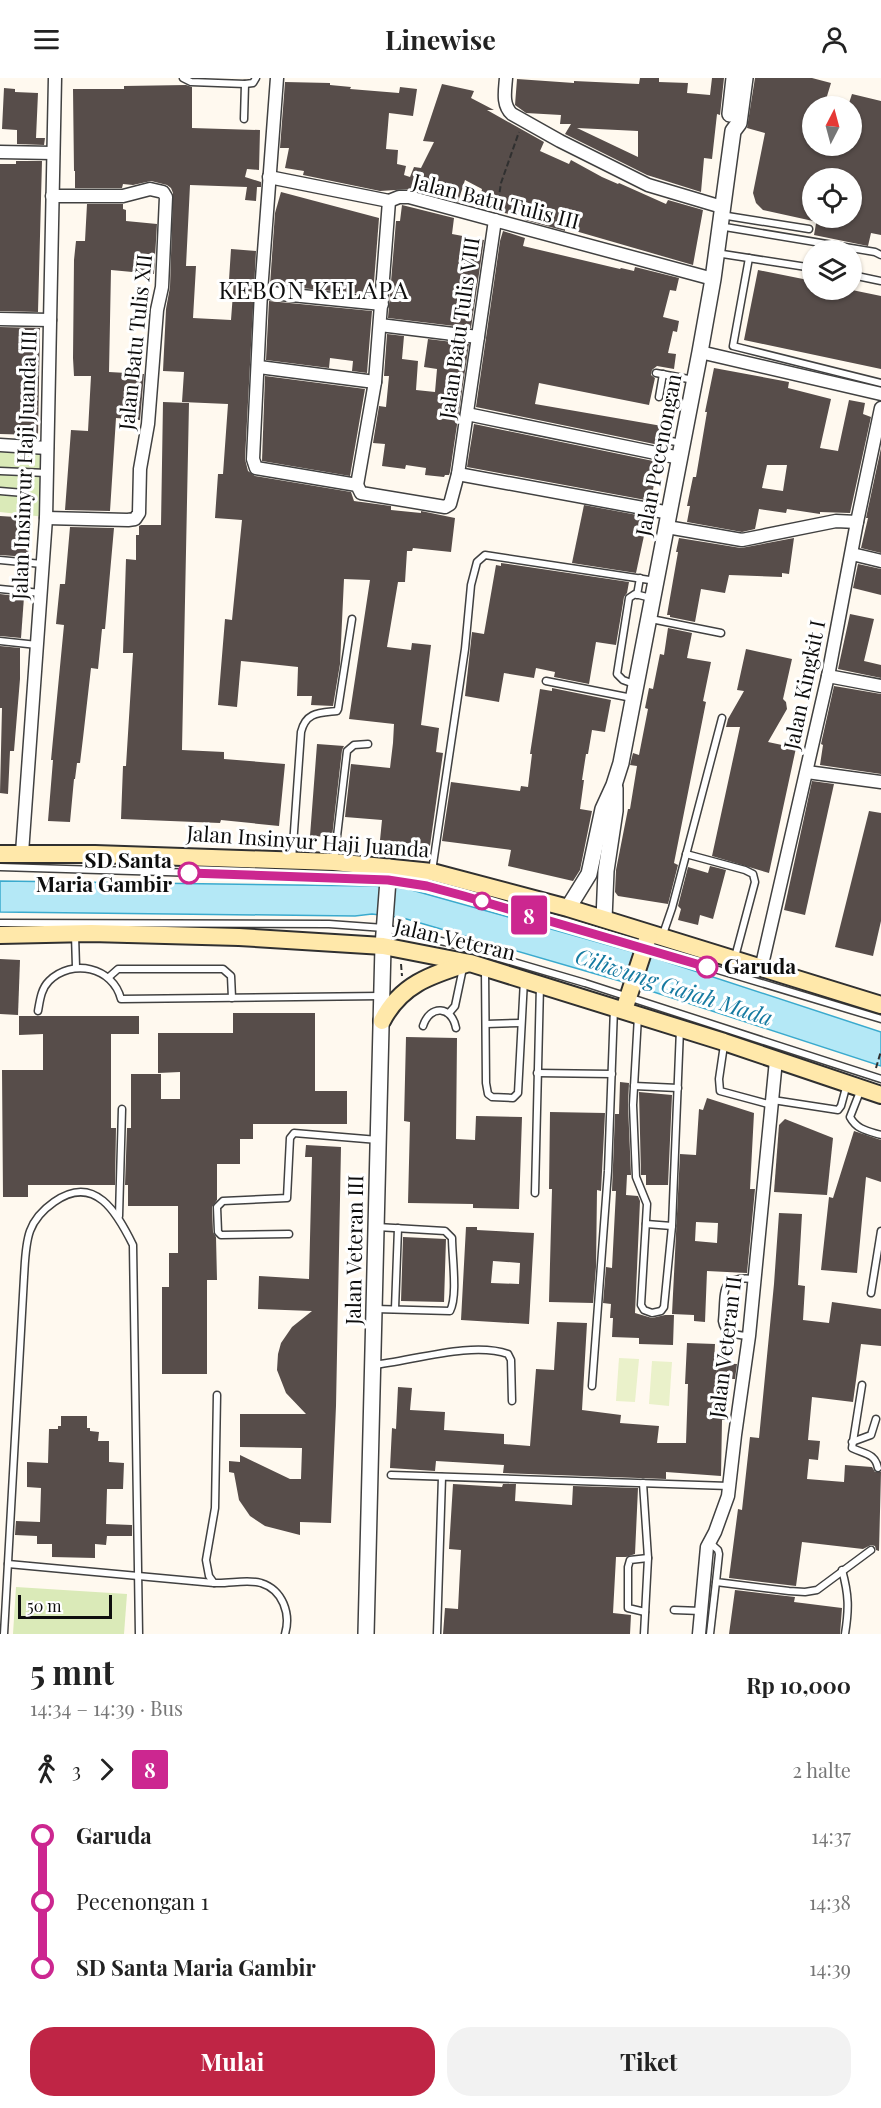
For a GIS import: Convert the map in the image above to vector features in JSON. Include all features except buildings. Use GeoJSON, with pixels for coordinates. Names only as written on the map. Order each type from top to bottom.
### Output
{"type":"FeatureCollection","features":[{"type":"Feature","properties":{"kind":"main road","name":"Jalan Insinyur Haji Juanda"},"geometry":{"type":"LineString","coordinates":[[0,854],[95,854],[334,862],[389,877],[432,872],[604,919],[650,943],[734,960],[881,1005]]}},
{"type":"Feature","properties":{"kind":"main road","name":"Jalan Veteran"},"geometry":{"type":"LineString","coordinates":[[0,935],[75,933],[239,937],[402,949],[627,1004],[680,1028],[881,1095]]}},
{"type":"Feature","properties":{"kind":"main road"},"geometry":{"type":"LineString","coordinates":[[627,1004],[650,943]]}},
{"type":"Feature","properties":{"kind":"main road"},"geometry":{"type":"LineString","coordinates":[[382,1021],[393,1003],[410,987],[433,975],[473,965]]}},
{"type":"Feature","properties":{"kind":"street","name":"Jalan Insinyur Haji Juanda III"},"geometry":{"type":"LineString","coordinates":[[22,853],[46,518],[55,78]]}},
{"type":"Feature","properties":{"kind":"street"},"geometry":{"type":"LineString","coordinates":[[277,78],[261,292],[253,455],[254,465],[262,470],[357,485],[375,382],[389,201]]}},
{"type":"Feature","properties":{"kind":"street"},"geometry":{"type":"LineString","coordinates":[[506,78],[507,109],[523,123],[648,185],[721,216]]}},
{"type":"Feature","properties":{"kind":"street","name":"Jalan Pecenongan"},"geometry":{"type":"LineString","coordinates":[[733,131],[729,122],[734,78]]}},
{"type":"Feature","properties":{"kind":"street","name":"Jalan Pecenongan"},"geometry":{"type":"LineString","coordinates":[[568,908],[589,874],[603,809],[621,763],[647,618],[645,596],[656,581],[668,520],[713,279],[733,131],[739,123],[745,78]]}},
{"type":"Feature","properties":{"kind":"street"},"geometry":{"type":"LineString","coordinates":[[0,152],[53,153]]}},
{"type":"Feature","properties":{"kind":"street","name":"Jalan Batu Tulis III"},"geometry":{"type":"LineString","coordinates":[[269,177],[389,201],[399,197],[408,197],[713,279]]}},
{"type":"Feature","properties":{"kind":"street","name":"Jalan Batu Tulis XII"},"geometry":{"type":"LineString","coordinates":[[46,518],[128,520],[135,519],[139,513],[140,469],[148,424],[157,310],[162,287],[166,207],[166,197],[163,192],[150,189],[123,196],[52,196]]}},
{"type":"Feature","properties":{"kind":"street","name":"Jalan Batu Tulis VIII"},"geometry":{"type":"LineString","coordinates":[[357,485],[361,493],[375,497],[446,507],[450,504],[458,474],[495,220]]}},
{"type":"Feature","properties":{"kind":"street"},"geometry":{"type":"LineString","coordinates":[[261,292],[382,304]]}},
{"type":"Feature","properties":{"kind":"street"},"geometry":{"type":"LineString","coordinates":[[0,319],[50,320]]}},
{"type":"Feature","properties":{"kind":"street"},"geometry":{"type":"LineString","coordinates":[[380,325],[478,337]]}},
{"type":"Feature","properties":{"kind":"street"},"geometry":{"type":"LineString","coordinates":[[700,352],[881,394]]}},
{"type":"Feature","properties":{"kind":"street"},"geometry":{"type":"LineString","coordinates":[[259,367],[375,382]]}},
{"type":"Feature","properties":{"kind":"street","name":"Jalan Kingkit I"},"geometry":{"type":"LineString","coordinates":[[761,969],[828,676],[881,408]]}},
{"type":"Feature","properties":{"kind":"street"},"geometry":{"type":"LineString","coordinates":[[466,414],[681,451]]}},
{"type":"Feature","properties":{"kind":"street"},"geometry":{"type":"LineString","coordinates":[[0,445],[47,448]]}},
{"type":"Feature","properties":{"kind":"street"},"geometry":{"type":"LineString","coordinates":[[458,474],[668,520],[742,540],[836,521],[857,522]]}},
{"type":"Feature","properties":{"kind":"street"},"geometry":{"type":"LineString","coordinates":[[852,554],[881,561]]}},
{"type":"Feature","properties":{"kind":"street"},"geometry":{"type":"LineString","coordinates":[[828,676],[881,686]]}},
{"type":"Feature","properties":{"kind":"street"},"geometry":{"type":"LineString","coordinates":[[807,772],[881,783]]}},
{"type":"Feature","properties":{"kind":"street","name":"Jalan Pecenongan"},"geometry":{"type":"LineString","coordinates":[[604,919],[606,871],[615,811],[614,785]]}},
{"type":"Feature","properties":{"kind":"street","name":"Jalan Veteran III"},"geometry":{"type":"LineString","coordinates":[[366,1634],[384,926],[389,877]]}},
{"type":"Feature","properties":{"kind":"street","name":"Jalan Veteran II"},"geometry":{"type":"LineString","coordinates":[[699,1634],[708,1542],[715,1532],[728,1496],[749,1336],[776,1060]]}},
{"type":"Feature","properties":{"kind":"lane"},"geometry":{"type":"LineString","coordinates":[[183,78],[191,82],[245,84],[253,83],[256,78]]}},
{"type":"Feature","properties":{"kind":"lane"},"geometry":{"type":"LineString","coordinates":[[243,119],[245,84]]}},
{"type":"Feature","properties":{"kind":"lane"},"geometry":{"type":"LineString","coordinates":[[721,216],[809,229]]}},
{"type":"Feature","properties":{"kind":"lane"},"geometry":{"type":"LineString","coordinates":[[721,216],[766,233],[875,252],[881,255]]}},
{"type":"Feature","properties":{"kind":"lane"},"geometry":{"type":"LineString","coordinates":[[716,253],[802,266]]}},
{"type":"Feature","properties":{"kind":"lane"},"geometry":{"type":"LineString","coordinates":[[749,258],[733,346],[881,383]]}},
{"type":"Feature","properties":{"kind":"lane"},"geometry":{"type":"LineString","coordinates":[[862,276],[881,281]]}},
{"type":"Feature","properties":{"kind":"lane"},"geometry":{"type":"LineString","coordinates":[[659,397],[660,373],[694,380]]}},
{"type":"Feature","properties":{"kind":"lane"},"geometry":{"type":"LineString","coordinates":[[660,439],[681,451]]}},
{"type":"Feature","properties":{"kind":"lane"},"geometry":{"type":"LineString","coordinates":[[0,471],[47,473]]}},
{"type":"Feature","properties":{"kind":"lane"},"geometry":{"type":"LineString","coordinates":[[0,491],[24,493],[25,472]]}},
{"type":"Feature","properties":{"kind":"lane"},"geometry":{"type":"LineString","coordinates":[[432,872],[465,649],[471,585],[477,562],[484,555],[656,581]]}},
{"type":"Feature","properties":{"kind":"lane"},"geometry":{"type":"LineString","coordinates":[[0,560],[43,564]]}},
{"type":"Feature","properties":{"kind":"lane"},"geometry":{"type":"LineString","coordinates":[[634,691],[617,674],[629,598],[632,595],[645,596],[640,578]]}},
{"type":"Feature","properties":{"kind":"lane"},"geometry":{"type":"LineString","coordinates":[[0,589],[41,593]]}},
{"type":"Feature","properties":{"kind":"lane"},"geometry":{"type":"LineString","coordinates":[[647,618],[720,633]]}},
{"type":"Feature","properties":{"kind":"lane"},"geometry":{"type":"LineString","coordinates":[[292,861],[303,722],[309,717],[339,709],[352,619]]}},
{"type":"Feature","properties":{"kind":"lane"},"geometry":{"type":"LineString","coordinates":[[0,641],[37,645]]}},
{"type":"Feature","properties":{"kind":"lane"},"geometry":{"type":"LineString","coordinates":[[546,681],[634,691]]}},
{"type":"Feature","properties":{"kind":"lane"},"geometry":{"type":"LineString","coordinates":[[650,943],[686,854],[722,718]]}},
{"type":"Feature","properties":{"kind":"lane"},"geometry":{"type":"LineString","coordinates":[[334,862],[347,751],[354,745],[368,744]]}},
{"type":"Feature","properties":{"kind":"lane"},"geometry":{"type":"LineString","coordinates":[[686,854],[753,874],[755,882],[734,960]]}},
{"type":"Feature","properties":{"kind":"lane"},"geometry":{"type":"LineString","coordinates":[[0,867],[389,877],[650,943],[881,1018]]}},
{"type":"Feature","properties":{"kind":"lane"},"geometry":{"type":"LineString","coordinates":[[0,923],[384,926],[446,942],[627,1004],[881,1079]]}},
{"type":"Feature","properties":{"kind":"lane"},"geometry":{"type":"LineString","coordinates":[[75,933],[76,967]]}},
{"type":"Feature","properties":{"kind":"lane"},"geometry":{"type":"LineString","coordinates":[[449,1013],[455,1006],[473,965]]}},
{"type":"Feature","properties":{"kind":"lane"},"geometry":{"type":"LineString","coordinates":[[473,965],[486,1024],[488,1094],[513,1098],[518,1093],[521,1023],[532,982]]}},
{"type":"Feature","properties":{"kind":"lane"},"geometry":{"type":"LineString","coordinates":[[38,1011],[40,996],[48,982],[60,972],[76,967],[93,969],[109,977],[120,992],[121,999],[383,996]]}},
{"type":"Feature","properties":{"kind":"lane"},"geometry":{"type":"LineString","coordinates":[[109,977],[118,969],[223,969],[231,976],[232,998]]}},
{"type":"Feature","properties":{"kind":"lane"},"geometry":{"type":"LineString","coordinates":[[532,982],[537,1073],[535,1193]]}},
{"type":"Feature","properties":{"kind":"lane"},"geometry":{"type":"LineString","coordinates":[[592,1386],[606,1205],[612,1074],[627,1004]]}},
{"type":"Feature","properties":{"kind":"lane"},"geometry":{"type":"LineString","coordinates":[[627,1004],[634,1086],[636,1177],[646,1200],[641,1305],[644,1310],[652,1313],[664,1307],[672,1226],[680,1028]]}},
{"type":"Feature","properties":{"kind":"lane"},"geometry":{"type":"LineString","coordinates":[[423,1026],[426,1018],[432,1012],[441,1010],[449,1013],[455,1020],[456,1028]]}},
{"type":"Feature","properties":{"kind":"lane"},"geometry":{"type":"LineString","coordinates":[[486,1024],[521,1023]]}},
{"type":"Feature","properties":{"kind":"lane"},"geometry":{"type":"LineString","coordinates":[[724,1042],[718,1079],[720,1091],[772,1102],[838,1110],[854,1086]]}},
{"type":"Feature","properties":{"kind":"lane"},"geometry":{"type":"LineString","coordinates":[[537,1073],[612,1074]]}},
{"type":"Feature","properties":{"kind":"lane"},"geometry":{"type":"LineString","coordinates":[[634,1086],[678,1088]]}},
{"type":"Feature","properties":{"kind":"lane"},"geometry":{"type":"LineString","coordinates":[[854,1086],[850,1117],[860,1129],[881,1135]]}},
{"type":"Feature","properties":{"kind":"lane"},"geometry":{"type":"LineString","coordinates":[[118,1216],[122,1109]]}},
{"type":"Feature","properties":{"kind":"lane"},"geometry":{"type":"LineString","coordinates":[[289,1234],[221,1234],[218,1232],[217,1207],[224,1201],[287,1198],[289,1195],[290,1138],[294,1132],[378,1140]]}},
{"type":"Feature","properties":{"kind":"lane"},"geometry":{"type":"LineString","coordinates":[[4,1634],[25,1266],[30,1230],[48,1207],[57,1200],[75,1193],[92,1194],[104,1200],[118,1216],[133,1245],[140,1634]]}},
{"type":"Feature","properties":{"kind":"lane"},"geometry":{"type":"LineString","coordinates":[[646,1224],[672,1226]]}},
{"type":"Feature","properties":{"kind":"lane"},"geometry":{"type":"LineString","coordinates":[[375,1308],[450,1311],[453,1291],[452,1238],[449,1234],[445,1231],[376,1227]]}},
{"type":"Feature","properties":{"kind":"lane"},"geometry":{"type":"LineString","coordinates":[[395,1309],[398,1228]]}},
{"type":"Feature","properties":{"kind":"lane"},"geometry":{"type":"LineString","coordinates":[[871,1293],[881,1232]]}},
{"type":"Feature","properties":{"kind":"lane"},"geometry":{"type":"LineString","coordinates":[[749,1336],[729,1332],[723,1326],[722,1321],[725,1288],[728,1282],[735,1278],[754,1279]]}},
{"type":"Feature","properties":{"kind":"lane"},"geometry":{"type":"LineString","coordinates":[[373,1365],[479,1350],[500,1351],[508,1354],[511,1359],[513,1401]]}},
{"type":"Feature","properties":{"kind":"lane"},"geometry":{"type":"LineString","coordinates":[[862,1385],[852,1448],[871,1454],[877,1461],[878,1468]]}},
{"type":"Feature","properties":{"kind":"lane"},"geometry":{"type":"LineString","coordinates":[[214,1583],[209,1576],[206,1560],[215,1508],[217,1395]]}},
{"type":"Feature","properties":{"kind":"lane"},"geometry":{"type":"LineString","coordinates":[[852,1442],[870,1435],[876,1419]]}},
{"type":"Feature","properties":{"kind":"lane"},"geometry":{"type":"LineString","coordinates":[[391,1475],[729,1486]]}},
{"type":"Feature","properties":{"kind":"lane"},"geometry":{"type":"LineString","coordinates":[[437,1634],[442,1477]]}},
{"type":"Feature","properties":{"kind":"lane"},"geometry":{"type":"LineString","coordinates":[[643,1483],[648,1558],[644,1634]]}},
{"type":"Feature","properties":{"kind":"lane"},"geometry":{"type":"LineString","coordinates":[[708,1542],[719,1554],[710,1634]]}},
{"type":"Feature","properties":{"kind":"lane"},"geometry":{"type":"LineString","coordinates":[[716,1582],[805,1592],[817,1590],[871,1550]]}},
{"type":"Feature","properties":{"kind":"lane"},"geometry":{"type":"LineString","coordinates":[[645,1612],[628,1608],[628,1567],[630,1560],[648,1558]]}},
{"type":"Feature","properties":{"kind":"lane"},"geometry":{"type":"LineString","coordinates":[[8,1564],[225,1584],[241,1581],[262,1583],[275,1592],[286,1609],[288,1625],[285,1634]]}},
{"type":"Feature","properties":{"kind":"lane"},"geometry":{"type":"LineString","coordinates":[[842,1570],[848,1592],[849,1608],[845,1634]]}},
{"type":"Feature","properties":{"kind":"lane"},"geometry":{"type":"LineString","coordinates":[[674,1610],[701,1611]]}},
{"type":"Feature","properties":{"kind":"path","name":"Jalan Batu Tulis VIII"},"geometry":{"type":"LineString","coordinates":[[495,220],[501,183],[523,123]]}},
{"type":"Feature","properties":{"kind":"path"},"geometry":{"type":"LineString","coordinates":[[402,949],[401,968],[403,977],[410,987]]}},
{"type":"Feature","properties":{"kind":"path"},"geometry":{"type":"LineString","coordinates":[[875,1069],[881,1051]]}},
{"type":"Feature","properties":{"kind":"green space"},"geometry":{"type":"Polygon","coordinates":[[[0,446],[48,450],[45,517],[0,512],[0,446]]]}},
{"type":"Feature","properties":{"kind":"green space"},"geometry":{"type":"Polygon","coordinates":[[[619,1358],[639,1359],[635,1402],[616,1401],[619,1358]]]}},
{"type":"Feature","properties":{"kind":"green space"},"geometry":{"type":"Polygon","coordinates":[[[652,1361],[672,1362],[669,1406],[649,1404],[652,1361]]]}},
{"type":"Feature","properties":{"kind":"green space"},"geometry":{"type":"Polygon","coordinates":[[[16,1587],[127,1594],[124,1634],[13,1634],[16,1587]]]}},
{"type":"Feature","properties":{"kind":"water","name":"Ciliwung Gajah Mada"},"geometry":{"type":"Polygon","coordinates":[[[0,881],[373,886],[408,889],[658,959],[881,1032],[881,1066],[620,981],[403,918],[372,914],[355,916],[0,912],[0,881]]]}},
{"type":"Feature","properties":{"kind":"bus line","name":"8"},"geometry":{"type":"LineString","coordinates":[[189,873],[388,880],[427,886],[707,967]]}},
{"type":"Feature","properties":{"kind":"place","name":"SD Santa Maria Gambir"},"geometry":{"type":"Point","coordinates":[189,873]}},
{"type":"Feature","properties":{"kind":"place","name":"Garuda"},"geometry":{"type":"Point","coordinates":[707,967]}},
{"type":"Feature","properties":{"kind":"district","name":"KEBON KELAPA"},"geometry":{"type":"Point","coordinates":[314,291]}}]}
